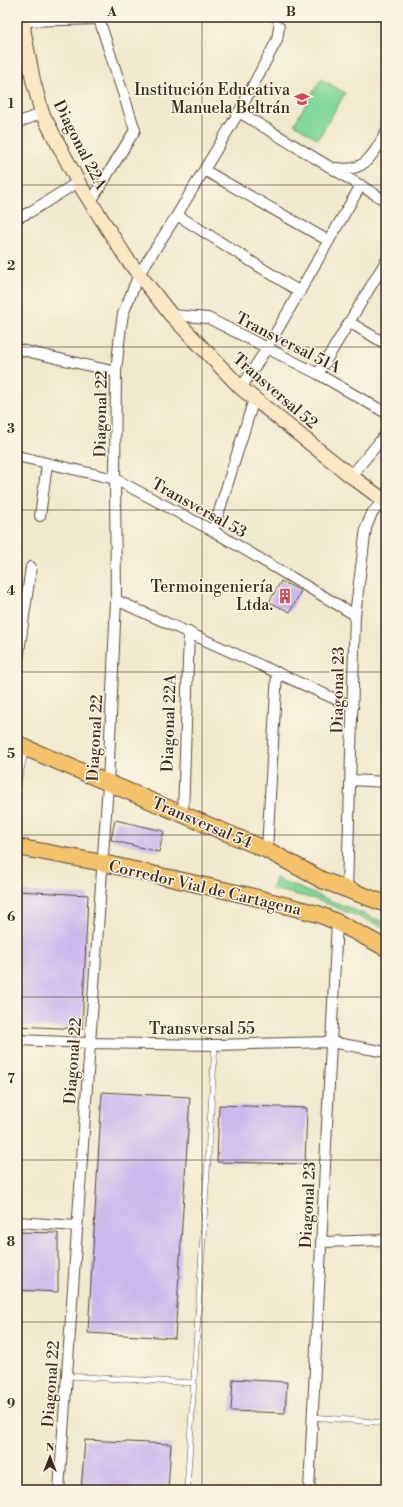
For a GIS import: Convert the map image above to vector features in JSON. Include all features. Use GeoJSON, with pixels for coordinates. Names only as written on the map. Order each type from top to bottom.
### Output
{"type":"FeatureCollection","features":[{"type":"Feature","properties":{"kind":"main road","name":"Transversal 54"},"geometry":{"type":"LineString","coordinates":[[21,746],[267,850],[322,880],[386,904]]}},
{"type":"Feature","properties":{"kind":"main road","name":"Corredor Vial de Cartagena"},"geometry":{"type":"LineString","coordinates":[[17,848],[103,863],[318,914],[337,922],[386,948]]}},
{"type":"Feature","properties":{"kind":"street"},"geometry":{"type":"LineString","coordinates":[[22,26],[100,19],[135,130],[90,203]]}},
{"type":"Feature","properties":{"kind":"street","name":"Diagonal 22A"},"geometry":{"type":"LineString","coordinates":[[22,26],[33,80],[42,113],[90,203],[139,274]]}},
{"type":"Feature","properties":{"kind":"street","name":"Diagonal 22"},"geometry":{"type":"LineString","coordinates":[[59,1490],[108,784],[116,600],[116,372],[123,314],[139,274],[177,215],[238,112],[277,40],[279,27]]}},
{"type":"Feature","properties":{"kind":"street"},"geometry":{"type":"LineString","coordinates":[[238,112],[386,200]]}},
{"type":"Feature","properties":{"kind":"street"},"geometry":{"type":"LineString","coordinates":[[17,123],[42,113]]}},
{"type":"Feature","properties":{"kind":"street"},"geometry":{"type":"LineString","coordinates":[[332,167],[350,169],[364,164],[373,154],[386,133]]}},
{"type":"Feature","properties":{"kind":"street"},"geometry":{"type":"LineString","coordinates":[[204,170],[329,241]]}},
{"type":"Feature","properties":{"kind":"street"},"geometry":{"type":"LineString","coordinates":[[17,218],[30,212],[78,182]]}},
{"type":"Feature","properties":{"kind":"street"},"geometry":{"type":"LineString","coordinates":[[241,388],[267,348],[361,185]]}},
{"type":"Feature","properties":{"kind":"street"},"geometry":{"type":"LineString","coordinates":[[177,215],[300,292]]}},
{"type":"Feature","properties":{"kind":"street"},"geometry":{"type":"LineString","coordinates":[[318,374],[349,322],[383,273],[386,261]]}},
{"type":"Feature","properties":{"kind":"street","name":"Transversal 52"},"geometry":{"type":"LineString","coordinates":[[139,274],[171,315],[241,388],[351,476],[385,500]]}},
{"type":"Feature","properties":{"kind":"street","name":"Transversal 51A"},"geometry":{"type":"LineString","coordinates":[[171,315],[208,318],[318,374],[386,413]]}},
{"type":"Feature","properties":{"kind":"street"},"geometry":{"type":"LineString","coordinates":[[349,322],[386,344]]}},
{"type":"Feature","properties":{"kind":"street"},"geometry":{"type":"LineString","coordinates":[[17,349],[116,372]]}},
{"type":"Feature","properties":{"kind":"street"},"geometry":{"type":"LineString","coordinates":[[213,531],[254,399]]}},
{"type":"Feature","properties":{"kind":"street"},"geometry":{"type":"LineString","coordinates":[[351,476],[386,434]]}},
{"type":"Feature","properties":{"kind":"street","name":"Transversal 53"},"geometry":{"type":"LineString","coordinates":[[17,456],[115,479],[213,531],[355,615]]}},
{"type":"Feature","properties":{"kind":"street"},"geometry":{"type":"LineString","coordinates":[[40,516],[47,464]]}},
{"type":"Feature","properties":{"kind":"street","name":"Diagonal 23"},"geometry":{"type":"LineString","coordinates":[[347,890],[355,615],[366,528],[372,513],[385,500]]}},
{"type":"Feature","properties":{"kind":"street"},"geometry":{"type":"LineString","coordinates":[[17,666],[31,567]]}},
{"type":"Feature","properties":{"kind":"street"},"geometry":{"type":"LineString","coordinates":[[116,600],[277,672],[353,708]]}},
{"type":"Feature","properties":{"kind":"street","name":"Diagonal 22A"},"geometry":{"type":"LineString","coordinates":[[183,815],[189,632]]}},
{"type":"Feature","properties":{"kind":"street"},"geometry":{"type":"LineString","coordinates":[[267,850],[277,672]]}},
{"type":"Feature","properties":{"kind":"street"},"geometry":{"type":"LineString","coordinates":[[351,780],[386,782]]}},
{"type":"Feature","properties":{"kind":"street","name":"Diagonal 23"},"geometry":{"type":"LineString","coordinates":[[309,1490],[337,922]]}},
{"type":"Feature","properties":{"kind":"street","name":"Transversal 55"},"geometry":{"type":"LineString","coordinates":[[17,1040],[215,1045],[331,1042],[386,1052]]}},
{"type":"Feature","properties":{"kind":"street"},"geometry":{"type":"LineString","coordinates":[[17,1222],[77,1226]]}},
{"type":"Feature","properties":{"kind":"street"},"geometry":{"type":"LineString","coordinates":[[321,1242],[386,1240]]}},
{"type":"Feature","properties":{"kind":"lane"},"geometry":{"type":"LineString","coordinates":[[272,17],[279,27]]}},
{"type":"Feature","properties":{"kind":"lane"},"geometry":{"type":"LineString","coordinates":[[17,841],[17,786],[21,746]]}},
{"type":"Feature","properties":{"kind":"lane"},"geometry":{"type":"LineString","coordinates":[[187,1490],[215,1045]]}},
{"type":"Feature","properties":{"kind":"lane"},"geometry":{"type":"LineString","coordinates":[[67,1376],[194,1383]]}},
{"type":"Feature","properties":{"kind":"lane"},"geometry":{"type":"LineString","coordinates":[[312,1417],[386,1423]]}},
{"type":"Feature","properties":{"kind":"green space"},"geometry":{"type":"Polygon","coordinates":[[[321,79],[345,93],[318,139],[294,124],[321,79]]]}},
{"type":"Feature","properties":{"kind":"green space"},"geometry":{"type":"Polygon","coordinates":[[[275,878],[386,923],[386,928],[315,899],[272,889],[275,878]]]}},
{"type":"Feature","properties":{"kind":"building","name":"Termoingeniería Ltda."},"geometry":{"type":"Polygon","coordinates":[[[281,581],[301,591],[290,612],[269,602],[281,581]]]}},
{"type":"Feature","properties":{"kind":"building"},"geometry":{"type":"Polygon","coordinates":[[[115,820],[164,831],[159,852],[111,840],[115,820]]]}},
{"type":"Feature","properties":{"kind":"building"},"geometry":{"type":"Polygon","coordinates":[[[17,891],[88,895],[82,1029],[17,1026],[17,891]]]}},
{"type":"Feature","properties":{"kind":"building"},"geometry":{"type":"Polygon","coordinates":[[[102,1092],[190,1097],[175,1338],[88,1333],[102,1092]]]}},
{"type":"Feature","properties":{"kind":"building"},"geometry":{"type":"Polygon","coordinates":[[[219,1105],[307,1108],[305,1164],[217,1162],[219,1105]]]}},
{"type":"Feature","properties":{"kind":"building"},"geometry":{"type":"Polygon","coordinates":[[[17,1232],[58,1233],[58,1292],[17,1290],[17,1232]]]}},
{"type":"Feature","properties":{"kind":"building"},"geometry":{"type":"Polygon","coordinates":[[[233,1379],[287,1382],[285,1413],[231,1411],[233,1379]]]}},
{"type":"Feature","properties":{"kind":"building"},"geometry":{"type":"Polygon","coordinates":[[[85,1440],[171,1444],[168,1490],[81,1490],[85,1440]]]}},
{"type":"Feature","properties":{"kind":"place","name":"Institución Educativa Manuela Beltrán"},"geometry":{"type":"Point","coordinates":[302,99]}},
{"type":"Feature","properties":{"kind":"place","name":"Termoingeniería Ltda."},"geometry":{"type":"Point","coordinates":[285,596]}}]}
